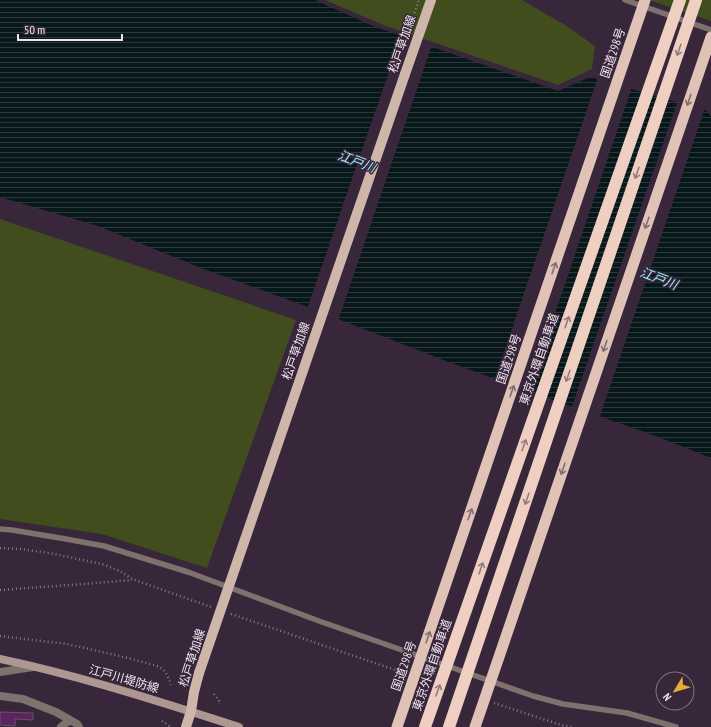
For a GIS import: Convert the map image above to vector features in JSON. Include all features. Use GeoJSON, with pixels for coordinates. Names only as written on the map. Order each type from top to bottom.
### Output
{"type":"FeatureCollection","features":[{"type":"Feature","properties":{"kind":"highway","name":"国道298号"},"geometry":{"type":"LineString","coordinates":[[397,727],[645,0]]}},
{"type":"Feature","properties":{"kind":"highway","name":"東京外環自動車道"},"geometry":{"type":"LineString","coordinates":[[425,727],[680,0]]}},
{"type":"Feature","properties":{"kind":"highway"},"geometry":{"type":"LineString","coordinates":[[449,727],[696,0]]}},
{"type":"Feature","properties":{"kind":"highway"},"geometry":{"type":"LineString","coordinates":[[475,727],[711,37]]}},
{"type":"Feature","properties":{"kind":"main road","name":"松戸草加線"},"geometry":{"type":"LineString","coordinates":[[186,727],[199,673],[431,0]]}},
{"type":"Feature","properties":{"kind":"main road","name":"江戸川堤防線"},"geometry":{"type":"LineString","coordinates":[[0,660],[35,666],[191,711],[239,727]]}},
{"type":"Feature","properties":{"kind":"main road","name":"松戸草加線"},"geometry":{"type":"LineString","coordinates":[[191,711],[192,727]]}},
{"type":"Feature","properties":{"kind":"street"},"geometry":{"type":"LineString","coordinates":[[0,672],[35,666]]}},
{"type":"Feature","properties":{"kind":"street"},"geometry":{"type":"LineString","coordinates":[[0,696],[23,699],[56,712],[77,724],[79,727]]}},
{"type":"Feature","properties":{"kind":"street"},"geometry":{"type":"LineString","coordinates":[[61,727],[70,720]]}},
{"type":"Feature","properties":{"kind":"lane"},"geometry":{"type":"LineString","coordinates":[[625,0],[711,30]]}},
{"type":"Feature","properties":{"kind":"lane"},"geometry":{"type":"LineString","coordinates":[[0,529],[104,546],[188,572],[319,621],[533,696],[563,704],[627,713],[676,727]]}},
{"type":"Feature","properties":{"kind":"path"},"geometry":{"type":"LineString","coordinates":[[0,548],[49,553],[102,564],[120,571],[132,579],[213,608]]}},
{"type":"Feature","properties":{"kind":"path"},"geometry":{"type":"LineString","coordinates":[[0,590],[132,579]]}},
{"type":"Feature","properties":{"kind":"path"},"geometry":{"type":"LineString","coordinates":[[227,613],[410,675]]}},
{"type":"Feature","properties":{"kind":"path"},"geometry":{"type":"LineString","coordinates":[[0,636],[67,644],[161,667],[171,685]]}},
{"type":"Feature","properties":{"kind":"path"},"geometry":{"type":"LineString","coordinates":[[214,694],[220,702],[219,704]]}},
{"type":"Feature","properties":{"kind":"path"},"geometry":{"type":"LineString","coordinates":[[492,702],[561,725],[572,727]]}},
{"type":"Feature","properties":{"kind":"path"},"geometry":{"type":"LineString","coordinates":[[162,722],[171,727]]}},
{"type":"Feature","properties":{"kind":"green space"},"geometry":{"type":"Polygon","coordinates":[[[325,0],[522,0],[565,25],[595,46],[592,69],[558,85],[386,26],[325,0]]]}},
{"type":"Feature","properties":{"kind":"green space"},"geometry":{"type":"Polygon","coordinates":[[[649,0],[711,0],[711,21],[649,0]]]}},
{"type":"Feature","properties":{"kind":"green space"},"geometry":{"type":"Polygon","coordinates":[[[0,219],[296,320],[207,568],[102,534],[0,519],[0,219]]]}},
{"type":"Feature","properties":{"kind":"water","name":"江戸川"},"geometry":{"type":"Polygon","coordinates":[[[0,0],[315,0],[373,26],[558,91],[590,77],[707,111],[711,117],[711,458],[656,436],[446,361],[305,306],[201,268],[98,226],[0,197],[0,0]]]}},
{"type":"Feature","properties":{"kind":"pier"},"geometry":{"type":"Polygon","coordinates":[[[402,34],[432,45],[338,321],[307,309],[402,34]]]}},
{"type":"Feature","properties":{"kind":"pier"},"geometry":{"type":"Polygon","coordinates":[[[598,77],[632,87],[528,393],[494,381],[598,77]]]}},
{"type":"Feature","properties":{"kind":"pier"},"geometry":{"type":"Polygon","coordinates":[[[678,100],[705,108],[599,419],[571,409],[678,100]]]}},
{"type":"Feature","properties":{"kind":"building"},"geometry":{"type":"Polygon","coordinates":[[[0,712],[33,713],[33,720],[15,719],[15,726],[0,725],[0,712]]]}}]}
